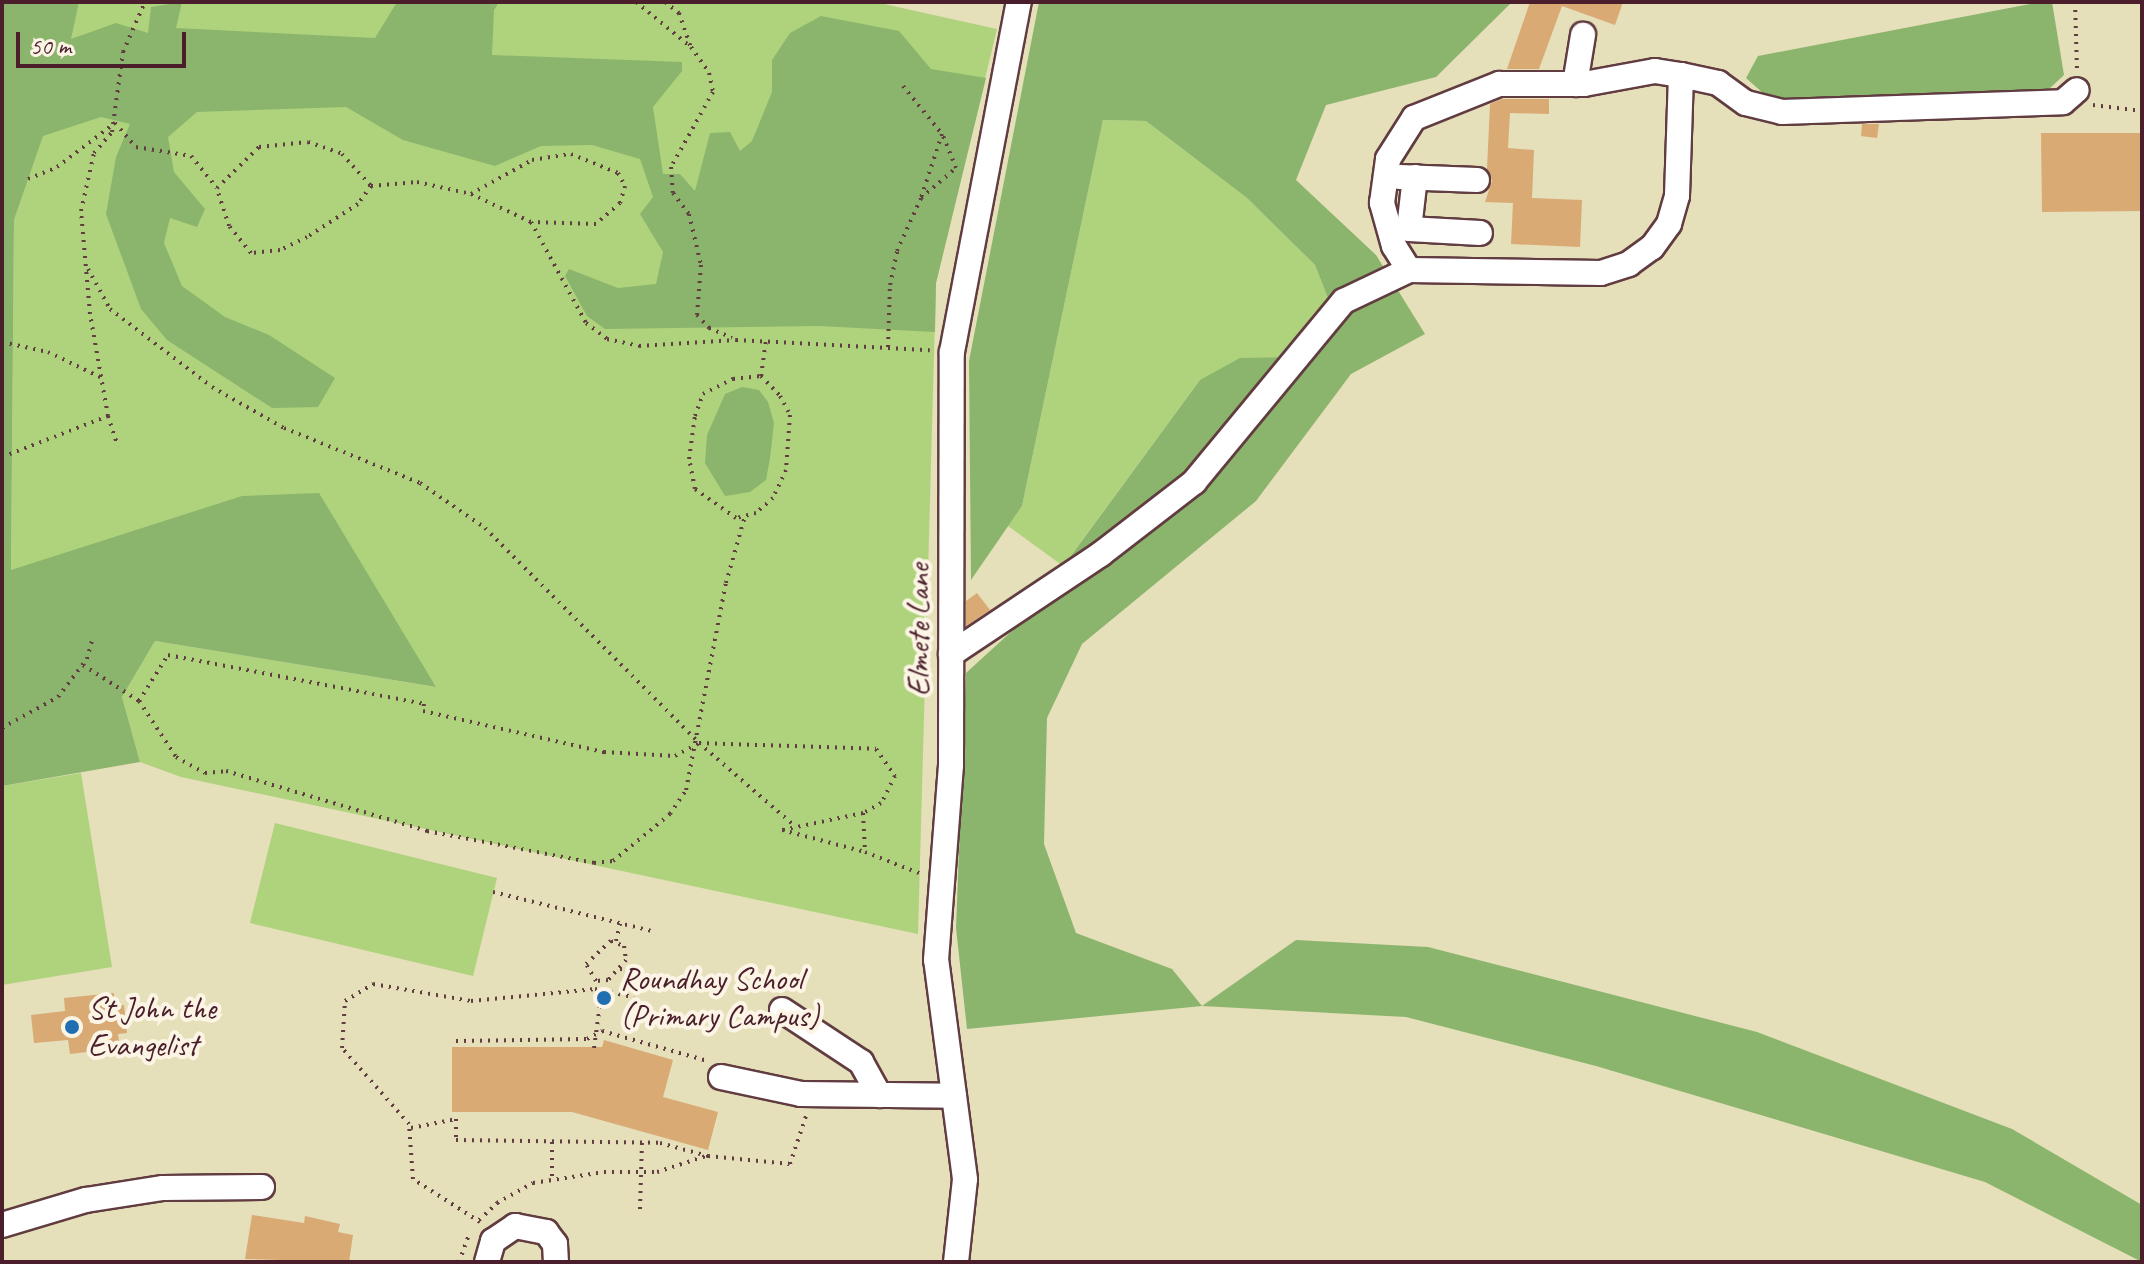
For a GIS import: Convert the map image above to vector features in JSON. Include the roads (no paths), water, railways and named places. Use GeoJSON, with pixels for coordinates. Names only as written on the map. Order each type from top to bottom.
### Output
{"type":"FeatureCollection","features":[{"type":"Feature","properties":{"kind":"street","name":"Elmete Lane"},"geometry":{"type":"LineString","coordinates":[[956,1262],[965,1179],[936,960],[951,765],[952,352],[1019,2]]}},
{"type":"Feature","properties":{"kind":"street"},"geometry":{"type":"LineString","coordinates":[[1575,84],[1583,35]]}},
{"type":"Feature","properties":{"kind":"street"},"geometry":{"type":"LineString","coordinates":[[1409,270],[1394,246],[1382,203],[1388,159],[1414,118],[1499,84],[1575,84],[1655,71],[1718,83],[1746,103],[1782,112],[2063,102],[2077,90]]}},
{"type":"Feature","properties":{"kind":"street"},"geometry":{"type":"LineString","coordinates":[[951,654],[1101,554],[1194,482],[1344,301],[1409,270],[1455,268],[1601,273],[1629,264],[1652,247],[1669,224],[1677,196],[1681,75]]}},
{"type":"Feature","properties":{"kind":"street"},"geometry":{"type":"LineString","coordinates":[[1385,176],[1477,180]]}},
{"type":"Feature","properties":{"kind":"street"},"geometry":{"type":"LineString","coordinates":[[1415,177],[1409,229],[1468,233],[1455,268]]}},
{"type":"Feature","properties":{"kind":"street"},"geometry":{"type":"LineString","coordinates":[[782,1010],[861,1062],[879,1095]]}},
{"type":"Feature","properties":{"kind":"street"},"geometry":{"type":"LineString","coordinates":[[721,1077],[806,1094],[954,1096]]}},
{"type":"Feature","properties":{"kind":"street"},"geometry":{"type":"LineString","coordinates":[[2,1225],[86,1200],[163,1188],[262,1187]]}},
{"type":"Feature","properties":{"kind":"street"},"geometry":{"type":"LineString","coordinates":[[487,1262],[489,1227],[515,1226],[539,1228],[555,1244],[556,1262]]}},
{"type":"Feature","properties":{"kind":"place","name":"Roundhay School (Primary Campus)"},"geometry":{"type":"Point","coordinates":[604,998]}},
{"type":"Feature","properties":{"kind":"place","name":"St John the Evangelist"},"geometry":{"type":"Point","coordinates":[72,1027]}}]}
